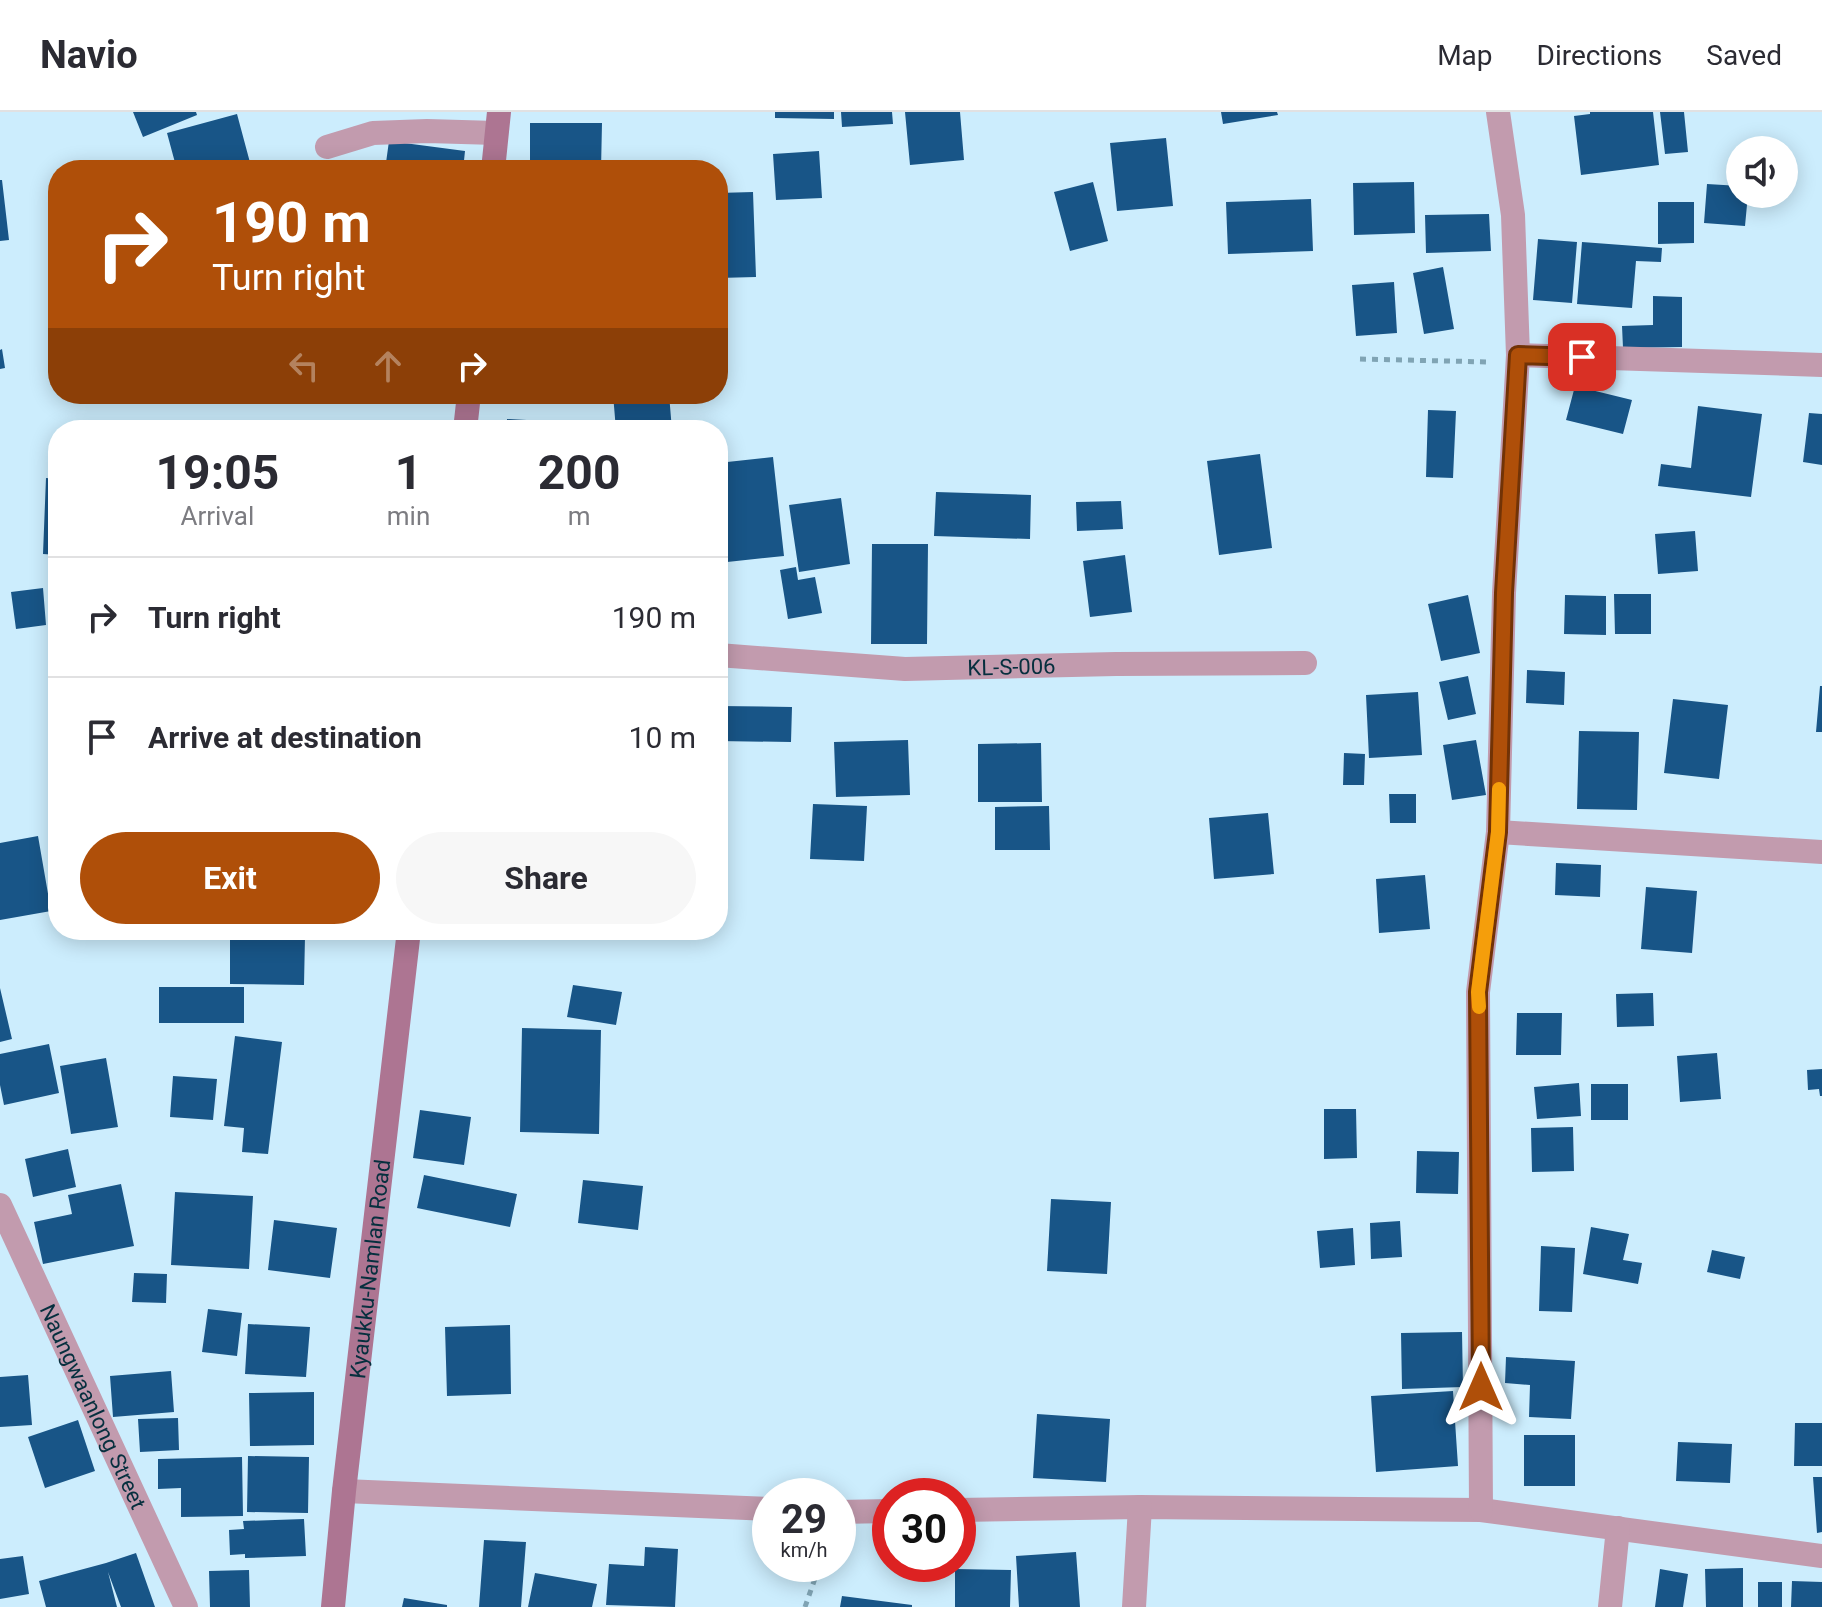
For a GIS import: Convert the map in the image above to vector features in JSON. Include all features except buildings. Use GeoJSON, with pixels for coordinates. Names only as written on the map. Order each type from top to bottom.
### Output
{"type":"FeatureCollection","features":[{"type":"Feature","properties":{"kind":"street"},"geometry":{"type":"LineString","coordinates":[[1481,1510],[1478,992],[1498,832],[1504,593],[1518,359],[1513,215],[1498,112]]}},
{"type":"Feature","properties":{"kind":"street"},"geometry":{"type":"LineString","coordinates":[[327,147],[373,133],[427,131],[498,122],[494,160]]}},
{"type":"Feature","properties":{"kind":"street"},"geometry":{"type":"LineString","coordinates":[[1518,359],[1822,365]]}},
{"type":"Feature","properties":{"kind":"street","name":"KL-S-006"},"geometry":{"type":"LineString","coordinates":[[728,656],[905,669],[1305,663]]}},
{"type":"Feature","properties":{"kind":"street"},"geometry":{"type":"LineString","coordinates":[[1498,832],[1822,852]]}},
{"type":"Feature","properties":{"kind":"street","name":"Kyaukku-Namlan Road"},"geometry":{"type":"LineString","coordinates":[[333,1607],[408,940]]}},
{"type":"Feature","properties":{"kind":"street","name":"Naungwaanlong Street"},"geometry":{"type":"LineString","coordinates":[[0,1205],[186,1607]]}},
{"type":"Feature","properties":{"kind":"street"},"geometry":{"type":"LineString","coordinates":[[344,1491],[752,1508]]}},
{"type":"Feature","properties":{"kind":"street"},"geometry":{"type":"LineString","coordinates":[[1134,1607],[1140,1507]]}},
{"type":"Feature","properties":{"kind":"street"},"geometry":{"type":"LineString","coordinates":[[976,1510],[1140,1507],[1481,1510],[1822,1556]]}},
{"type":"Feature","properties":{"kind":"street"},"geometry":{"type":"LineString","coordinates":[[1610,1607],[1618,1528]]}},
{"type":"Feature","properties":{"kind":"path"},"geometry":{"type":"LineString","coordinates":[[1360,359],[1518,359]]}},
{"type":"Feature","properties":{"kind":"path"},"geometry":{"type":"LineString","coordinates":[[805,1607],[814,1582]]}},
{"type":"Feature","properties":{"kind":"slow traffic"},"geometry":{"type":"LineString","coordinates":[[1479,1007],[1478,992],[1498,832],[1499,789]]}},
{"type":"Feature","properties":{"kind":"route"},"geometry":{"type":"LineString","coordinates":[[1481,1387],[1478,992],[1498,832],[1504,593],[1518,355],[1582,357]]}}]}
